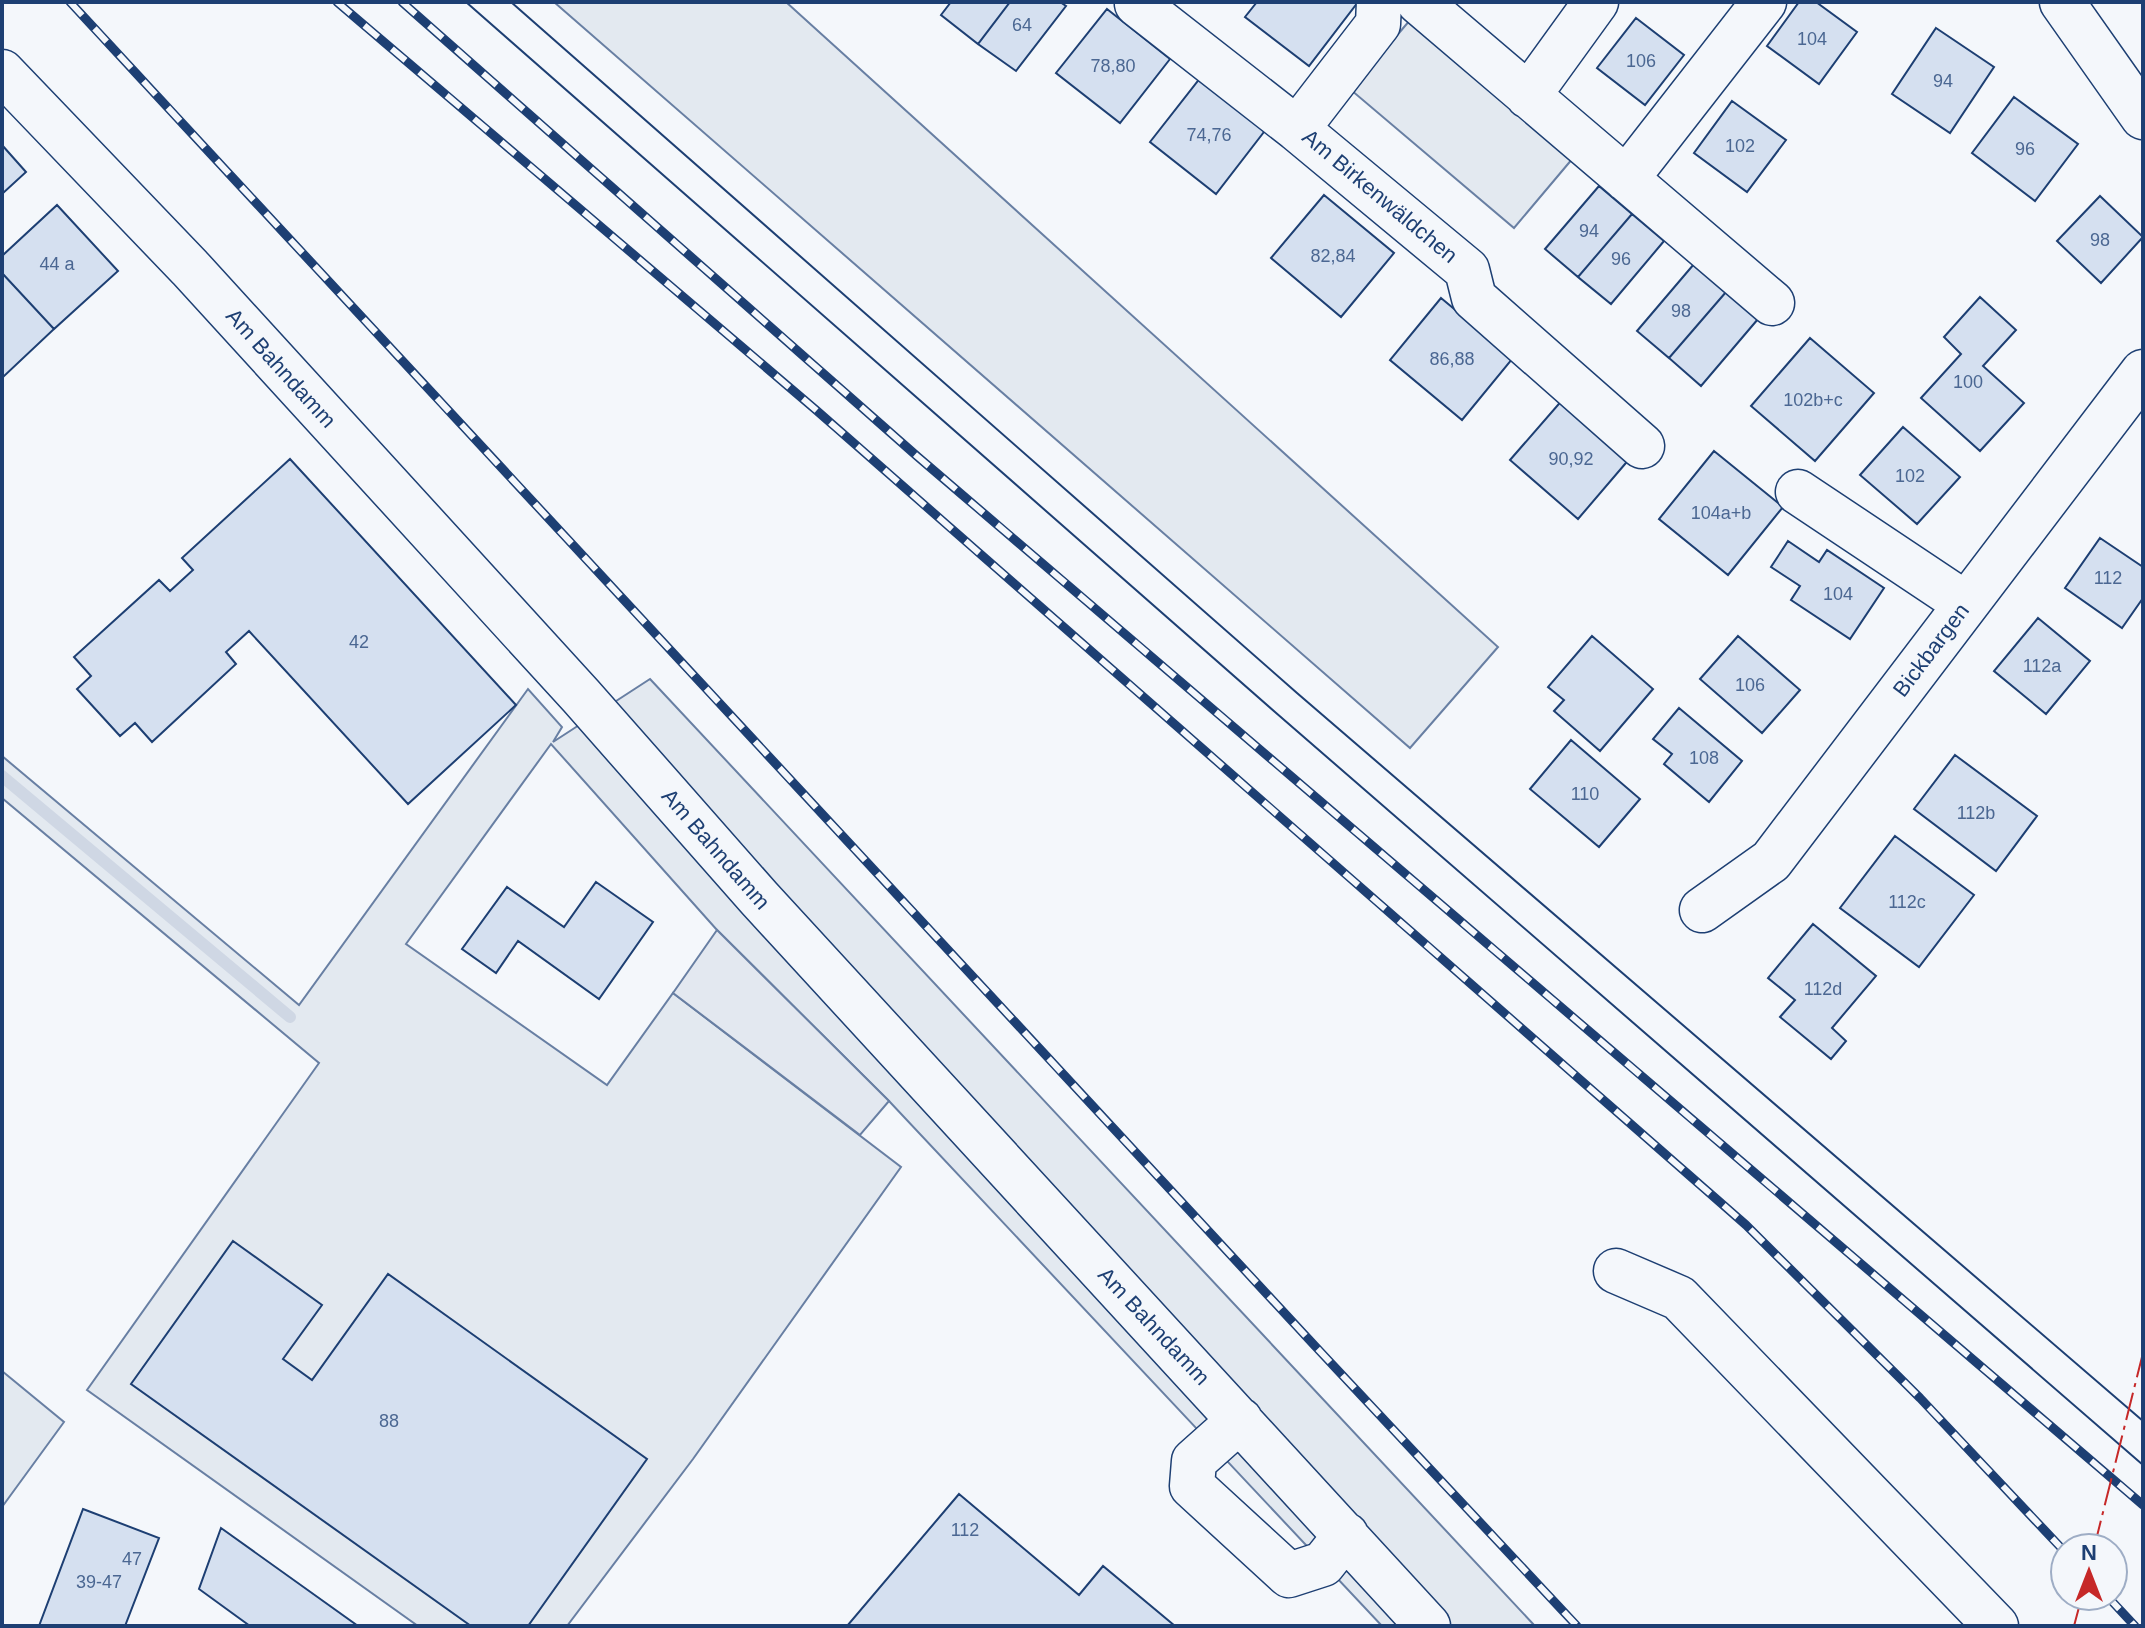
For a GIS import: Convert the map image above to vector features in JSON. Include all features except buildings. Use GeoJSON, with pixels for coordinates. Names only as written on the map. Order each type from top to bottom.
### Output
{"type":"FeatureCollection","features":[{"type":"Feature","properties":{"kind":"street","name":"Am Birkenwäldchen"},"geometry":{"type":"LineString","coordinates":[[1379,2],[1378,24],[1297,129],[1467,270],[1474,298],[1642,446]]}},
{"type":"Feature","properties":{"kind":"street"},"geometry":{"type":"LineString","coordinates":[[1419,2],[1772,303]]}},
{"type":"Feature","properties":{"kind":"street"},"geometry":{"type":"LineString","coordinates":[[1528,96],[1596,2]]}},
{"type":"Feature","properties":{"kind":"street"},"geometry":{"type":"LineString","coordinates":[[1626,179],[1764,2]]}},
{"type":"Feature","properties":{"kind":"street"},"geometry":{"type":"LineString","coordinates":[[2062,2],[2143,117]]}},
{"type":"Feature","properties":{"kind":"street"},"geometry":{"type":"LineString","coordinates":[[1137,4],[1297,129]]}},
{"type":"Feature","properties":{"kind":"street","name":"Am Bahndamm"},"geometry":{"type":"LineString","coordinates":[[2,72],[190,268],[581,696],[759,898],[1428,1626]]}},
{"type":"Feature","properties":{"kind":"street","name":"Bickbargen"},"geometry":{"type":"LineString","coordinates":[[1702,910],[1771,861],[2143,372]]}},
{"type":"Feature","properties":{"kind":"street"},"geometry":{"type":"LineString","coordinates":[[1798,492],[1966,604]]}},
{"type":"Feature","properties":{"kind":"street"},"geometry":{"type":"LineString","coordinates":[[1616,1271],[1679,1298],[1996,1626]]}},
{"type":"Feature","properties":{"kind":"street"},"geometry":{"type":"LineString","coordinates":[[1240,1420],[1194,1461],[1192,1486],[1289,1575],[1323,1564],[1346,1535]]}},
{"type":"Feature","properties":{"kind":"shaded area"},"geometry":{"type":"Polygon","coordinates":[[[554,2],[786,2],[1498,647],[1410,748],[554,2]]]}},
{"type":"Feature","properties":{"kind":"shaded area"},"geometry":{"type":"Polygon","coordinates":[[[1410,20],[1573,158],[1514,228],[1351,90],[1410,20]]]}},
{"type":"Feature","properties":{"kind":"shaded area"},"geometry":{"type":"Polygon","coordinates":[[[650,679],[1535,1626],[1382,1626],[889,1101],[717,930],[551,744],[406,944],[607,1085],[673,993],[901,1167],[693,1459],[567,1626],[418,1626],[87,1390],[319,1063],[2,798],[2,756],[299,1005],[528,689],[562,727],[553,742],[650,679]]]}},
{"type":"Feature","properties":{"kind":"shaded area"},"geometry":{"type":"Polygon","coordinates":[[[717,930],[889,1101],[860,1135],[673,993],[717,930]]]}},
{"type":"Feature","properties":{"kind":"shaded area"},"geometry":{"type":"Polygon","coordinates":[[[2,1371],[64,1422],[2,1507],[2,1371]]]}},
{"type":"Feature","properties":{"kind":"waterway"},"geometry":{"type":"LineString","coordinates":[[2,776],[290,1017]]}},
{"type":"Feature","properties":{"kind":"tram line"},"geometry":{"type":"LineString","coordinates":[[466,2],[1275,712],[2143,1465]]}},
{"type":"Feature","properties":{"kind":"tram line"},"geometry":{"type":"LineString","coordinates":[[511,2],[1297,693],[2143,1421]]}},
{"type":"Feature","properties":{"kind":"railway"},"geometry":{"type":"LineString","coordinates":[[70,2],[1577,1626]]}},
{"type":"Feature","properties":{"kind":"railway"},"geometry":{"type":"LineString","coordinates":[[337,2],[816,410],[1746,1225],[1920,1398],[2049,1535]]}},
{"type":"Feature","properties":{"kind":"railway"},"geometry":{"type":"LineString","coordinates":[[402,2],[918,457],[2143,1505]]}},
{"type":"Feature","properties":{"kind":"railway"},"geometry":{"type":"LineString","coordinates":[[2122,1612],[2135,1626]]}},
{"type":"Feature","properties":{"kind":"power"},"geometry":{"type":"LineString","coordinates":[[2098,1532],[2143,1353]]}},
{"type":"Feature","properties":{"kind":"power"},"geometry":{"type":"LineString","coordinates":[[2074,1626],[2078,1612]]}}]}
